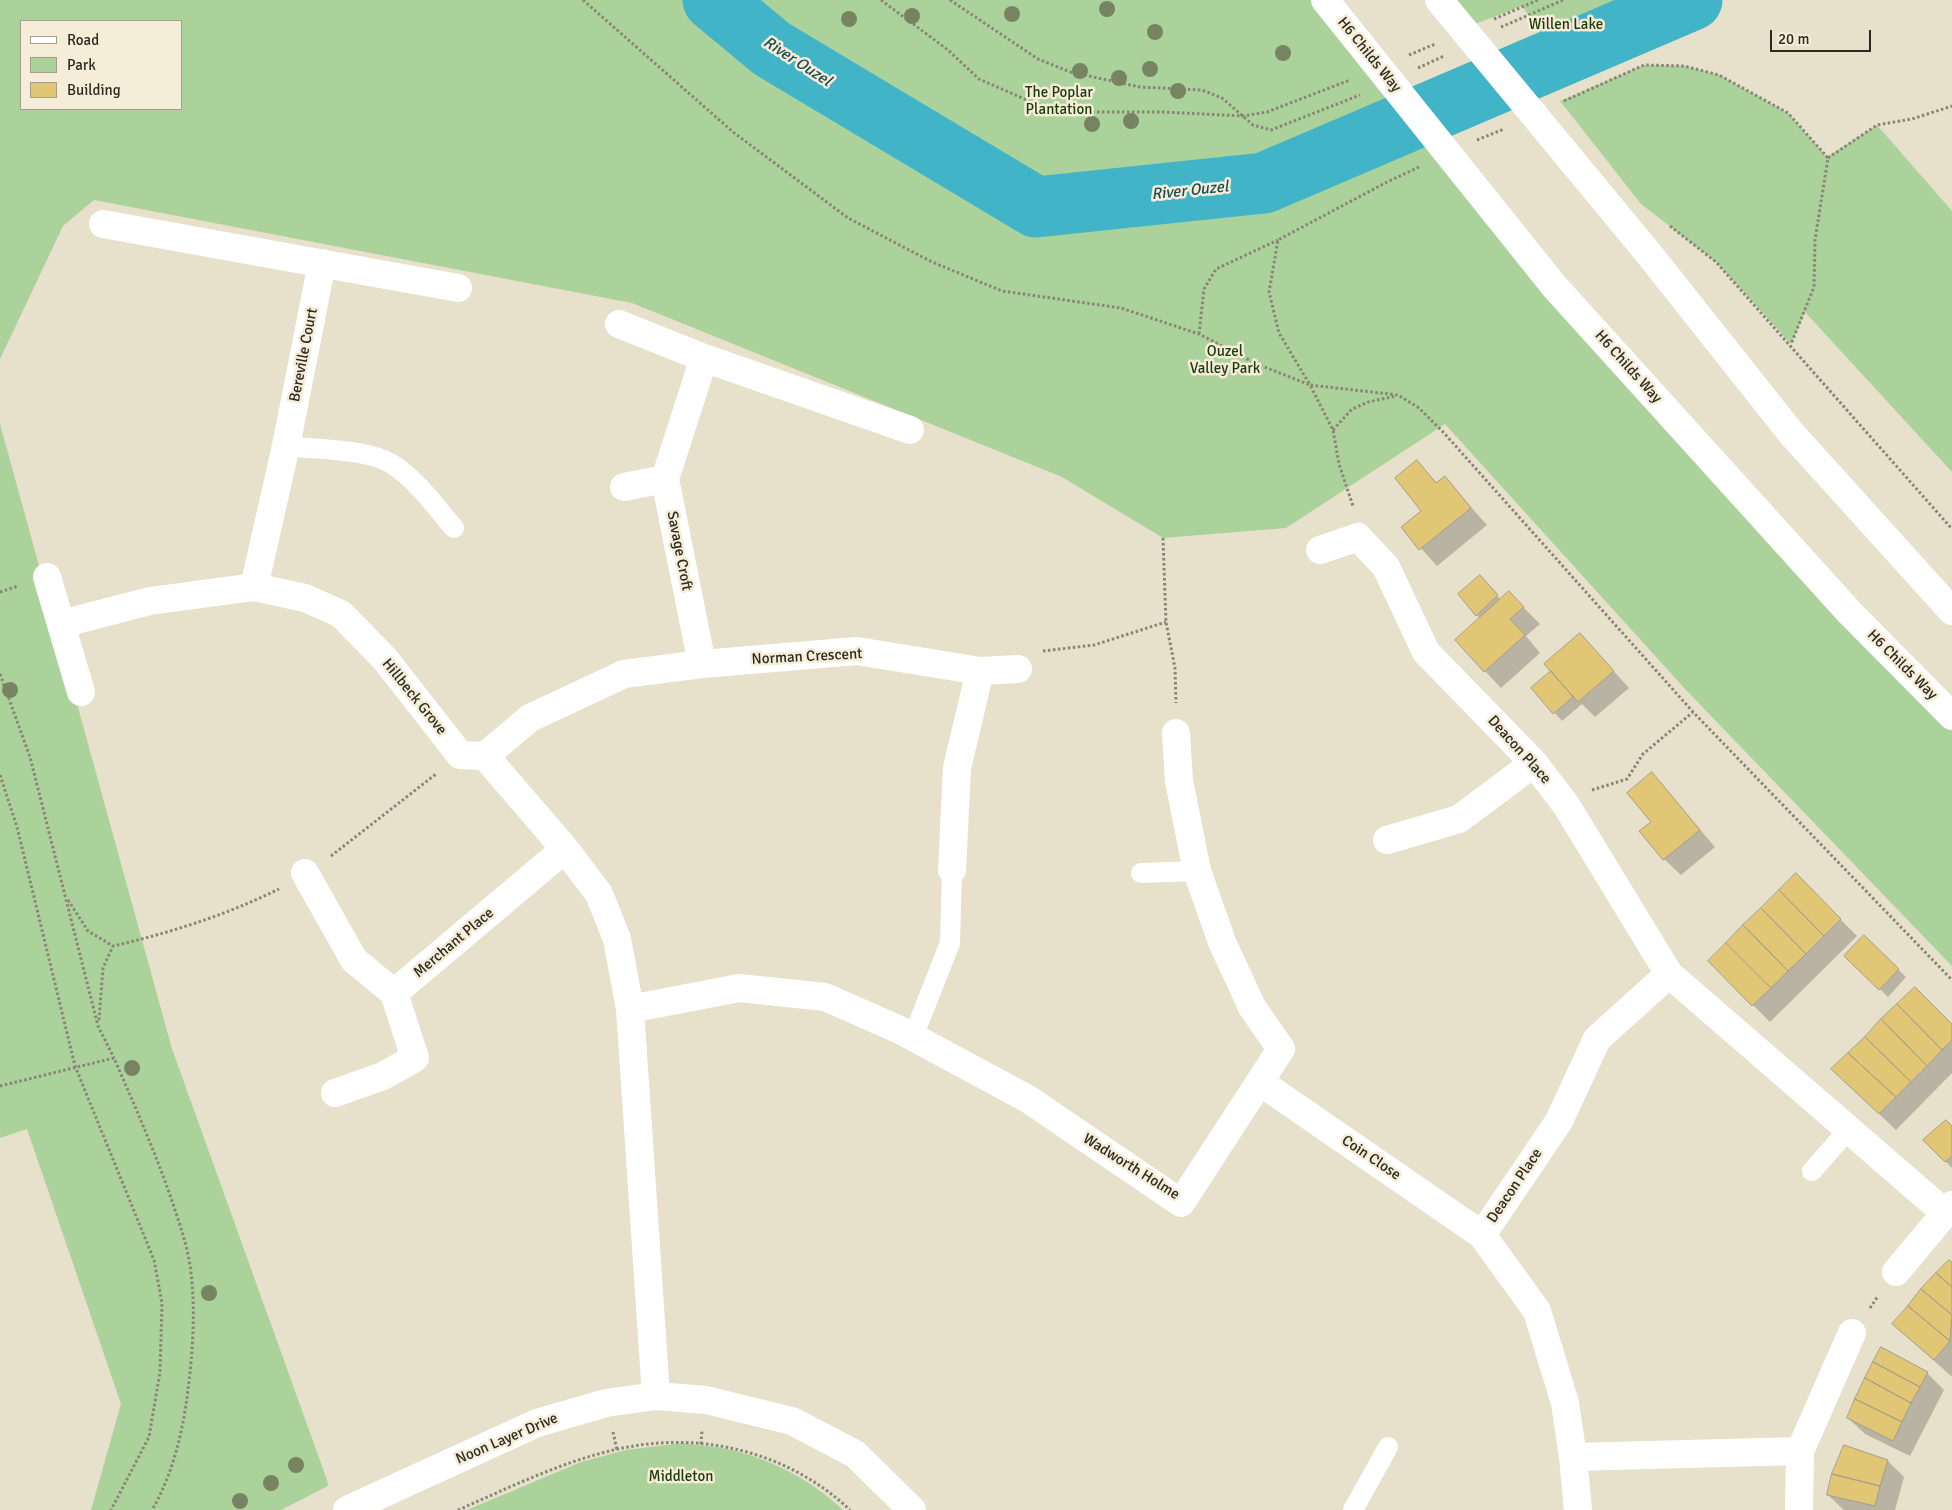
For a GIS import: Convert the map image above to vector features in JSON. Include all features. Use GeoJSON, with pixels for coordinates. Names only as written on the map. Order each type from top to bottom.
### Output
{"type":"FeatureCollection","features":[{"type":"Feature","properties":{"kind":"street","name":"H6 Childs Way"},"geometry":{"type":"LineString","coordinates":[[1325,0],[1554,286],[1850,613],[1952,716]]}},
{"type":"Feature","properties":{"kind":"street"},"geometry":{"type":"LineString","coordinates":[[1439,0],[1649,254],[1791,432],[1952,612]]}},
{"type":"Feature","properties":{"kind":"street"},"geometry":{"type":"LineString","coordinates":[[103,224],[458,288]]}},
{"type":"Feature","properties":{"kind":"street","name":"Bereville Court"},"geometry":{"type":"LineString","coordinates":[[254,587],[286,446],[322,262]]}},
{"type":"Feature","properties":{"kind":"street"},"geometry":{"type":"LineString","coordinates":[[619,324],[704,358],[910,430]]}},
{"type":"Feature","properties":{"kind":"street"},"geometry":{"type":"LineString","coordinates":[[624,488],[665,479],[704,358]]}},
{"type":"Feature","properties":{"kind":"street","name":"Savage Croft"},"geometry":{"type":"LineString","coordinates":[[665,479],[702,664]]}},
{"type":"Feature","properties":{"kind":"street"},"geometry":{"type":"LineString","coordinates":[[1320,550],[1358,537]]}},
{"type":"Feature","properties":{"kind":"street","name":"Deacon Place"},"geometry":{"type":"LineString","coordinates":[[1358,537],[1386,566],[1426,652],[1534,763],[1566,805],[1669,974],[1849,1129],[1949,1209]]}},
{"type":"Feature","properties":{"kind":"street"},"geometry":{"type":"LineString","coordinates":[[47,577],[81,692]]}},
{"type":"Feature","properties":{"kind":"street","name":"Hillbeck Grove"},"geometry":{"type":"LineString","coordinates":[[61,624],[150,601],[254,587],[305,598],[342,614],[385,660],[460,755],[485,756]]}},
{"type":"Feature","properties":{"kind":"street","name":"Norman Crescent"},"geometry":{"type":"LineString","coordinates":[[485,756],[530,718],[624,674],[702,664],[858,652],[980,671],[1018,669]]}},
{"type":"Feature","properties":{"kind":"street"},"geometry":{"type":"LineString","coordinates":[[952,870],[957,768],[980,671]]}},
{"type":"Feature","properties":{"kind":"street","name":"Wadworth Holme"},"geometry":{"type":"LineString","coordinates":[[630,1010],[739,988],[825,997],[913,1037],[1028,1099],[1181,1202],[1281,1049],[1252,1007],[1222,942],[1197,871],[1179,781],[1176,733]]}},
{"type":"Feature","properties":{"kind":"street"},"geometry":{"type":"LineString","coordinates":[[485,756],[565,849],[599,894],[617,939],[630,1010],[656,1396]]}},
{"type":"Feature","properties":{"kind":"street"},"geometry":{"type":"LineString","coordinates":[[1387,840],[1458,819],[1534,763]]}},
{"type":"Feature","properties":{"kind":"street","name":"Merchant Place"},"geometry":{"type":"LineString","coordinates":[[394,993],[565,849]]}},
{"type":"Feature","properties":{"kind":"street"},"geometry":{"type":"LineString","coordinates":[[306,874],[354,960],[394,993],[415,1058],[383,1076],[334,1093]]}},
{"type":"Feature","properties":{"kind":"street","name":"Deacon Place"},"geometry":{"type":"LineString","coordinates":[[1578,1510],[1565,1403],[1537,1311],[1482,1235],[1559,1121],[1597,1038],[1669,974]]}},
{"type":"Feature","properties":{"kind":"street","name":"Coin Close"},"geometry":{"type":"LineString","coordinates":[[1260,1082],[1482,1235]]}},
{"type":"Feature","properties":{"kind":"street"},"geometry":{"type":"LineString","coordinates":[[1896,1272],[1949,1209]]}},
{"type":"Feature","properties":{"kind":"street"},"geometry":{"type":"LineString","coordinates":[[1799,1510],[1800,1451],[1852,1333]]}},
{"type":"Feature","properties":{"kind":"street","name":"Noon Layer Drive"},"geometry":{"type":"LineString","coordinates":[[347,1510],[537,1423],[606,1403],[656,1396],[706,1400],[792,1421],[855,1454],[912,1510]]}},
{"type":"Feature","properties":{"kind":"street"},"geometry":{"type":"LineString","coordinates":[[1573,1457],[1800,1451]]}},
{"type":"Feature","properties":{"kind":"lane"},"geometry":{"type":"LineString","coordinates":[[286,446],[363,454],[391,464],[416,483],[454,528]]}},
{"type":"Feature","properties":{"kind":"lane"},"geometry":{"type":"LineString","coordinates":[[913,1037],[950,943],[952,870]]}},
{"type":"Feature","properties":{"kind":"lane"},"geometry":{"type":"LineString","coordinates":[[1141,873],[1197,871]]}},
{"type":"Feature","properties":{"kind":"lane"},"geometry":{"type":"LineString","coordinates":[[1812,1171],[1849,1129]]}},
{"type":"Feature","properties":{"kind":"lane"},"geometry":{"type":"LineString","coordinates":[[1353,1510],[1388,1448]]}},
{"type":"Feature","properties":{"kind":"path"},"geometry":{"type":"LineString","coordinates":[[583,0],[733,132],[848,218],[932,262],[1002,291],[1121,308],[1199,334],[1258,364],[1310,385],[1398,395],[1419,408],[1444,433],[1693,712],[1952,980]]}},
{"type":"Feature","properties":{"kind":"path"},"geometry":{"type":"LineString","coordinates":[[881,0],[948,50],[979,79],[1038,106],[1090,112],[1164,112],[1243,116]]}},
{"type":"Feature","properties":{"kind":"path"},"geometry":{"type":"LineString","coordinates":[[950,0],[1038,58],[1070,72],[1140,87],[1202,90],[1222,98],[1253,125],[1271,130],[1367,92]]}},
{"type":"Feature","properties":{"kind":"path"},"geometry":{"type":"LineString","coordinates":[[1492,32],[1563,0]]}},
{"type":"Feature","properties":{"kind":"path"},"geometry":{"type":"LineString","coordinates":[[1412,70],[1448,54]]}},
{"type":"Feature","properties":{"kind":"path"},"geometry":{"type":"LineString","coordinates":[[1555,105],[1644,65],[1684,66],[1719,75],[1757,94],[1788,114],[1828,158]]}},
{"type":"Feature","properties":{"kind":"path"},"geometry":{"type":"LineString","coordinates":[[1791,344],[1814,287],[1815,240],[1828,158],[1877,125],[1912,119],[1952,106]]}},
{"type":"Feature","properties":{"kind":"path"},"geometry":{"type":"LineString","coordinates":[[1476,141],[1511,125]]}},
{"type":"Feature","properties":{"kind":"path"},"geometry":{"type":"LineString","coordinates":[[1199,334],[1204,288],[1216,269],[1278,240],[1387,182],[1422,166]]}},
{"type":"Feature","properties":{"kind":"path"},"geometry":{"type":"LineString","coordinates":[[1664,222],[1716,262],[1791,344],[1952,529]]}},
{"type":"Feature","properties":{"kind":"path"},"geometry":{"type":"LineString","coordinates":[[1278,240],[1269,292],[1279,333],[1310,385],[1333,430],[1339,464],[1352,501],[1358,537]]}},
{"type":"Feature","properties":{"kind":"path"},"geometry":{"type":"LineString","coordinates":[[1333,430],[1352,409],[1368,402],[1398,395]]}},
{"type":"Feature","properties":{"kind":"path"},"geometry":{"type":"LineString","coordinates":[[1163,538],[1166,622],[1175,668],[1176,733]]}},
{"type":"Feature","properties":{"kind":"path"},"geometry":{"type":"LineString","coordinates":[[1037,651],[1094,645],[1166,622]]}},
{"type":"Feature","properties":{"kind":"path"},"geometry":{"type":"LineString","coordinates":[[0,674],[30,757],[68,900],[98,1026],[161,1166],[184,1239],[190,1265],[194,1314],[192,1363],[184,1426],[169,1472],[152,1510]]}},
{"type":"Feature","properties":{"kind":"path"},"geometry":{"type":"LineString","coordinates":[[1566,805],[1596,787],[1627,779],[1643,754],[1693,712]]}},
{"type":"Feature","properties":{"kind":"path"},"geometry":{"type":"LineString","coordinates":[[0,774],[17,827],[75,1066],[151,1252],[162,1303],[160,1372],[149,1437],[112,1510]]}},
{"type":"Feature","properties":{"kind":"path"},"geometry":{"type":"LineString","coordinates":[[68,900],[88,931],[113,946],[103,968],[98,1026]]}},
{"type":"Feature","properties":{"kind":"path"},"geometry":{"type":"LineString","coordinates":[[0,1086],[75,1066],[114,1058]]}},
{"type":"Feature","properties":{"kind":"path"},"geometry":{"type":"LineString","coordinates":[[1852,1333],[1896,1272]]}},
{"type":"Feature","properties":{"kind":"path"},"geometry":{"type":"LineString","coordinates":[[458,1510],[583,1459],[627,1447],[662,1442],[710,1444],[751,1452],[791,1468],[836,1497],[850,1510]]}},
{"type":"Feature","properties":{"kind":"green space","name":"Ouzel Valley Park"},"geometry":{"type":"Polygon","coordinates":[[[0,0],[1325,0],[1419,117],[1952,716],[1952,966],[1686,690],[1445,424],[1286,528],[1163,538],[1062,477],[632,303],[94,200],[63,226],[0,359],[0,0]]]}},
{"type":"Feature","properties":{"kind":"green space","name":"Willen Lake"},"geometry":{"type":"Polygon","coordinates":[[[1439,0],[1692,0],[1557,58],[1522,6],[1462,29],[1439,0]]]}},
{"type":"Feature","properties":{"kind":"green space"},"geometry":{"type":"Polygon","coordinates":[[[1644,65],[1684,66],[1719,75],[1788,113],[1827,157],[1877,125],[1952,211],[1952,472],[1805,312],[1791,344],[1716,262],[1641,204],[1560,101],[1644,65]]]}},
{"type":"Feature","properties":{"kind":"green space"},"geometry":{"type":"Polygon","coordinates":[[[0,424],[172,1049],[327,1480],[328,1486],[281,1510],[91,1510],[121,1404],[27,1129],[0,1138],[0,424]]]}},
{"type":"Feature","properties":{"kind":"green space","name":"Middleton"},"geometry":{"type":"Polygon","coordinates":[[[682,1443],[718,1447],[767,1461],[808,1482],[843,1510],[467,1510],[581,1462],[626,1450],[682,1443]]]}},
{"type":"Feature","properties":{"kind":"building"},"geometry":{"type":"Polygon","coordinates":[[[1417,460],[1436,483],[1445,476],[1471,508],[1419,550],[1401,527],[1421,511],[1395,478],[1417,460]]]}},
{"type":"Feature","properties":{"kind":"building"},"geometry":{"type":"Polygon","coordinates":[[[1480,575],[1498,595],[1476,616],[1458,594],[1480,575]]]}},
{"type":"Feature","properties":{"kind":"building"},"geometry":{"type":"Polygon","coordinates":[[[1509,591],[1524,607],[1510,619],[1525,635],[1484,672],[1455,640],[1509,591]]]}},
{"type":"Feature","properties":{"kind":"building"},"geometry":{"type":"Polygon","coordinates":[[[1580,633],[1614,671],[1578,702],[1544,664],[1580,633]]]}},
{"type":"Feature","properties":{"kind":"building"},"geometry":{"type":"Polygon","coordinates":[[[1551,671],[1573,697],[1553,714],[1531,688],[1551,671]]]}},
{"type":"Feature","properties":{"kind":"building"},"geometry":{"type":"Polygon","coordinates":[[[1652,772],[1700,830],[1663,860],[1639,831],[1651,822],[1627,793],[1652,772]]]}},
{"type":"Feature","properties":{"kind":"building"},"geometry":{"type":"Polygon","coordinates":[[[1796,873],[1841,919],[1824,936],[1779,890],[1796,873]]]}},
{"type":"Feature","properties":{"kind":"building"},"geometry":{"type":"Polygon","coordinates":[[[1779,890],[1824,936],[1806,954],[1761,908],[1779,890]]]}},
{"type":"Feature","properties":{"kind":"building"},"geometry":{"type":"Polygon","coordinates":[[[1761,908],[1806,954],[1788,971],[1743,925],[1761,908]]]}},
{"type":"Feature","properties":{"kind":"building"},"geometry":{"type":"Polygon","coordinates":[[[1743,925],[1788,971],[1771,988],[1726,943],[1743,925]]]}},
{"type":"Feature","properties":{"kind":"building"},"geometry":{"type":"Polygon","coordinates":[[[1864,935],[1899,969],[1879,990],[1844,956],[1864,935]]]}},
{"type":"Feature","properties":{"kind":"building"},"geometry":{"type":"Polygon","coordinates":[[[1726,943],[1771,988],[1752,1006],[1708,961],[1726,943]]]}},
{"type":"Feature","properties":{"kind":"building"},"geometry":{"type":"Polygon","coordinates":[[[1915,987],[1952,1024],[1952,1040],[1942,1050],[1897,1004],[1915,987]]]}},
{"type":"Feature","properties":{"kind":"building"},"geometry":{"type":"Polygon","coordinates":[[[1897,1004],[1942,1050],[1927,1066],[1881,1019],[1897,1004]]]}},
{"type":"Feature","properties":{"kind":"building"},"geometry":{"type":"Polygon","coordinates":[[[1881,1019],[1927,1066],[1911,1082],[1865,1037],[1881,1019]]]}},
{"type":"Feature","properties":{"kind":"building"},"geometry":{"type":"Polygon","coordinates":[[[1865,1037],[1911,1082],[1896,1097],[1848,1053],[1865,1037]]]}},
{"type":"Feature","properties":{"kind":"building"},"geometry":{"type":"Polygon","coordinates":[[[1848,1053],[1896,1097],[1879,1114],[1831,1069],[1848,1053]]]}},
{"type":"Feature","properties":{"kind":"building"},"geometry":{"type":"Polygon","coordinates":[[[1946,1120],[1952,1126],[1952,1156],[1945,1162],[1923,1140],[1946,1120]]]}},
{"type":"Feature","properties":{"kind":"building"},"geometry":{"type":"Polygon","coordinates":[[[1949,1260],[1952,1262],[1952,1287],[1936,1273],[1949,1260]]]}},
{"type":"Feature","properties":{"kind":"building"},"geometry":{"type":"Polygon","coordinates":[[[1936,1273],[1952,1287],[1952,1315],[1921,1289],[1936,1273]]]}},
{"type":"Feature","properties":{"kind":"building"},"geometry":{"type":"Polygon","coordinates":[[[1921,1289],[1952,1315],[1950,1341],[1908,1306],[1921,1289]]]}},
{"type":"Feature","properties":{"kind":"building"},"geometry":{"type":"Polygon","coordinates":[[[1908,1306],[1950,1341],[1934,1360],[1892,1324],[1908,1306]]]}},
{"type":"Feature","properties":{"kind":"building"},"geometry":{"type":"Polygon","coordinates":[[[1881,1347],[1928,1372],[1920,1387],[1873,1362],[1881,1347]]]}},
{"type":"Feature","properties":{"kind":"building"},"geometry":{"type":"Polygon","coordinates":[[[1873,1362],[1920,1387],[1911,1403],[1865,1378],[1873,1362]]]}},
{"type":"Feature","properties":{"kind":"building"},"geometry":{"type":"Polygon","coordinates":[[[1865,1378],[1911,1403],[1902,1422],[1855,1399],[1865,1378]]]}},
{"type":"Feature","properties":{"kind":"building"},"geometry":{"type":"Polygon","coordinates":[[[1855,1399],[1902,1422],[1893,1441],[1847,1418],[1855,1399]]]}},
{"type":"Feature","properties":{"kind":"building"},"geometry":{"type":"Polygon","coordinates":[[[1844,1445],[1888,1460],[1880,1486],[1832,1474],[1844,1445]]]}},
{"type":"Feature","properties":{"kind":"building"},"geometry":{"type":"Polygon","coordinates":[[[1832,1474],[1880,1486],[1875,1506],[1827,1495],[1832,1474]]]}},
{"type":"Feature","properties":{"kind":"waterway","name":"River Ouzel"},"geometry":{"type":"LineString","coordinates":[[713,0],[772,49],[1036,207],[1264,183],[1692,0]]}},
{"type":"Feature","properties":{"kind":"park label","name":"The Poplar Plantation"},"geometry":{"type":"Point","coordinates":[1059,102]}}]}
